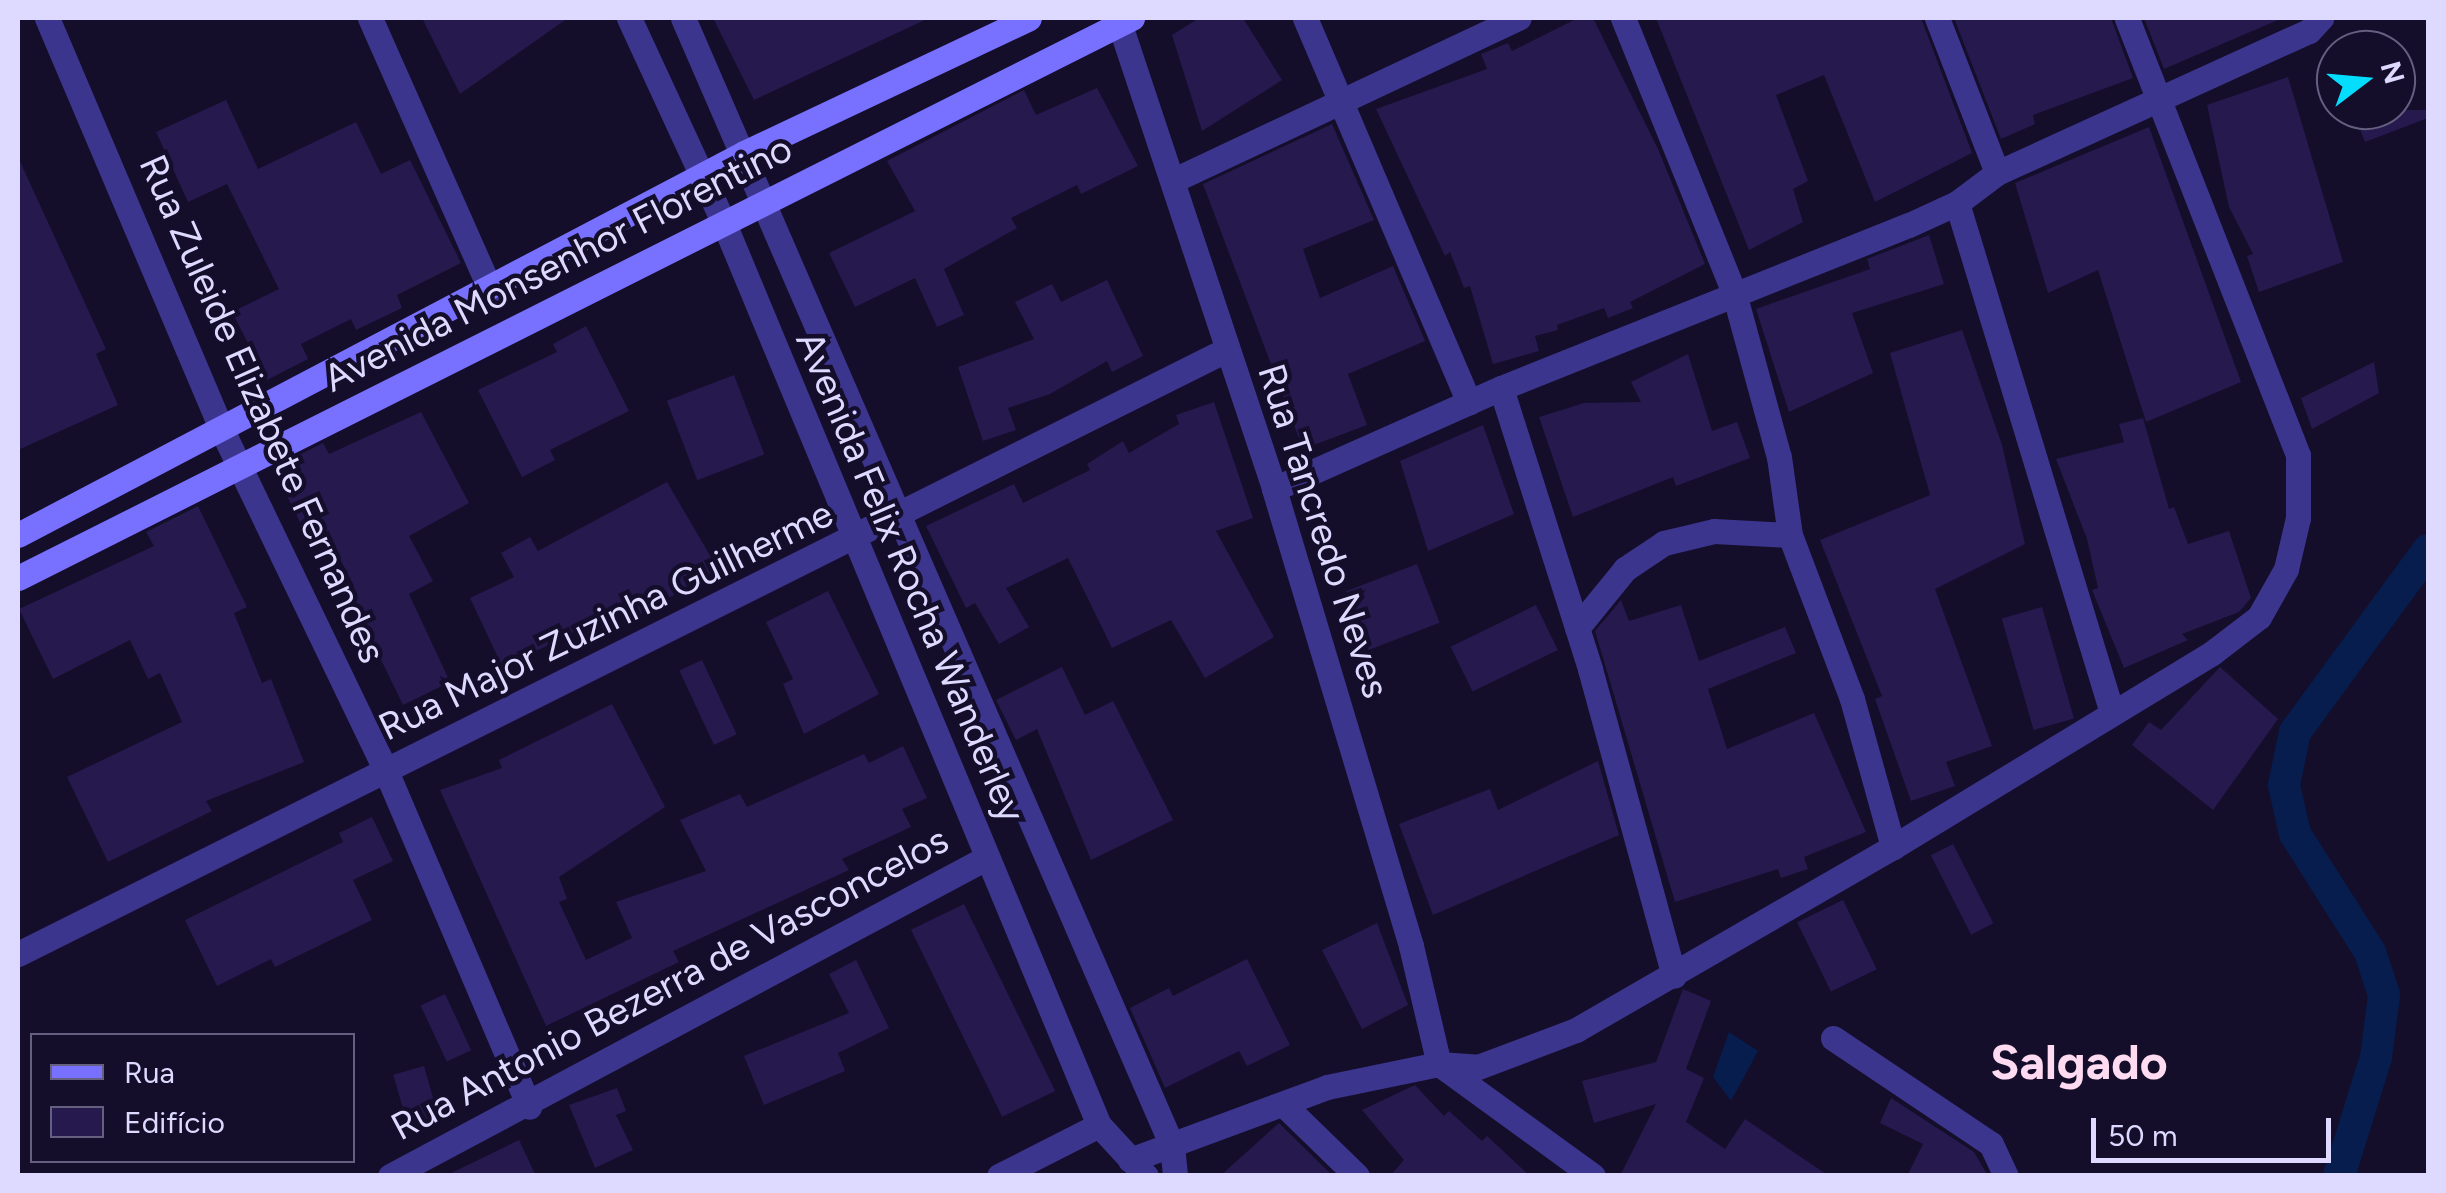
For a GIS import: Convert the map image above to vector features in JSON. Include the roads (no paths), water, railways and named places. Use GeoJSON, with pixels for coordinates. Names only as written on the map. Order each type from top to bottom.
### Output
{"type":"FeatureCollection","features":[{"type":"Feature","properties":{"kind":"main road","name":"Avenida Monsenhor Florentino"},"geometry":{"type":"LineString","coordinates":[[18,535],[220,426],[491,291],[744,152],[993,27],[1029,18]]}},
{"type":"Feature","properties":{"kind":"main road","name":"Avenida Monsenhor Florentino"},"geometry":{"type":"LineString","coordinates":[[18,578],[245,468],[762,198],[1126,21]]}},
{"type":"Feature","properties":{"kind":"street","name":"Rua Zuleide Elizabete Fernandes"},"geometry":{"type":"LineString","coordinates":[[48,18],[220,426],[245,468],[386,771],[528,1107]]}},
{"type":"Feature","properties":{"kind":"street"},"geometry":{"type":"LineString","coordinates":[[370,18],[491,291]]}},
{"type":"Feature","properties":{"kind":"street","name":"Avenida Felix Rocha Wanderley"},"geometry":{"type":"LineString","coordinates":[[629,18],[723,221],[852,542],[1099,1125],[1138,1168]]}},
{"type":"Feature","properties":{"kind":"street","name":"Avenida Felix Rocha Wanderley"},"geometry":{"type":"LineString","coordinates":[[682,18],[744,152],[1172,1146],[1176,1176]]}},
{"type":"Feature","properties":{"kind":"street"},"geometry":{"type":"LineString","coordinates":[[1305,18],[1346,101],[1469,403]]}},
{"type":"Feature","properties":{"kind":"street"},"geometry":{"type":"LineString","coordinates":[[1174,180],[1518,18]]}},
{"type":"Feature","properties":{"kind":"street"},"geometry":{"type":"LineString","coordinates":[[1623,18],[1734,292],[1775,440],[1790,534],[1852,698],[1893,847]]}},
{"type":"Feature","properties":{"kind":"street"},"geometry":{"type":"LineString","coordinates":[[1937,18],[1996,173]]}},
{"type":"Feature","properties":{"kind":"street"},"geometry":{"type":"LineString","coordinates":[[1138,1168],[1172,1146],[1355,1080],[1440,1064],[1478,1066],[1529,1052],[1674,976],[1893,847],[2112,713],[2259,617],[2286,569],[2298,518],[2298,455],[2126,18]]}},
{"type":"Feature","properties":{"kind":"street"},"geometry":{"type":"LineString","coordinates":[[1274,489],[1502,388],[1957,203],[1996,173],[2308,31],[2321,18]]}},
{"type":"Feature","properties":{"kind":"street","name":"Rua Tancredo Neves"},"geometry":{"type":"LineString","coordinates":[[1126,21],[1226,350],[1274,489],[1411,946],[1440,1064]]}},
{"type":"Feature","properties":{"kind":"street"},"geometry":{"type":"LineString","coordinates":[[1957,203],[2112,713]]}},
{"type":"Feature","properties":{"kind":"street","name":"Rua Major Zuzinha Guilherme"},"geometry":{"type":"LineString","coordinates":[[18,954],[852,542],[1226,350]]}},
{"type":"Feature","properties":{"kind":"street"},"geometry":{"type":"LineString","coordinates":[[1502,388],[1577,628],[1674,976]]}},
{"type":"Feature","properties":{"kind":"street"},"geometry":{"type":"LineString","coordinates":[[1577,628],[1625,569],[1664,543],[1714,531],[1790,534]]}},
{"type":"Feature","properties":{"kind":"street","name":"Rua Antonio Bezerra de Vasconcelos"},"geometry":{"type":"LineString","coordinates":[[390,1176],[528,1107],[986,858]]}},
{"type":"Feature","properties":{"kind":"street"},"geometry":{"type":"LineString","coordinates":[[1833,1038],[1991,1144],[2006,1176]]}},
{"type":"Feature","properties":{"kind":"street"},"geometry":{"type":"LineString","coordinates":[[1440,1064],[1593,1176]]}},
{"type":"Feature","properties":{"kind":"street"},"geometry":{"type":"LineString","coordinates":[[1283,1104],[1357,1176]]}},
{"type":"Feature","properties":{"kind":"street"},"geometry":{"type":"LineString","coordinates":[[999,1176],[1099,1125]]}},
{"type":"Feature","properties":{"kind":"water"},"geometry":{"type":"Polygon","coordinates":[[[1729,1032],[1758,1051],[1731,1101],[1713,1077],[1729,1032]]]}},
{"type":"Feature","properties":{"kind":"waterway"},"geometry":{"type":"LineString","coordinates":[[2339,1176],[2376,1057],[2384,995],[2370,952],[2295,834],[2284,785],[2295,732],[2428,550]]}},
{"type":"Feature","properties":{"kind":"district","name":"Salgado"},"geometry":{"type":"Point","coordinates":[2079,1063]}}]}
